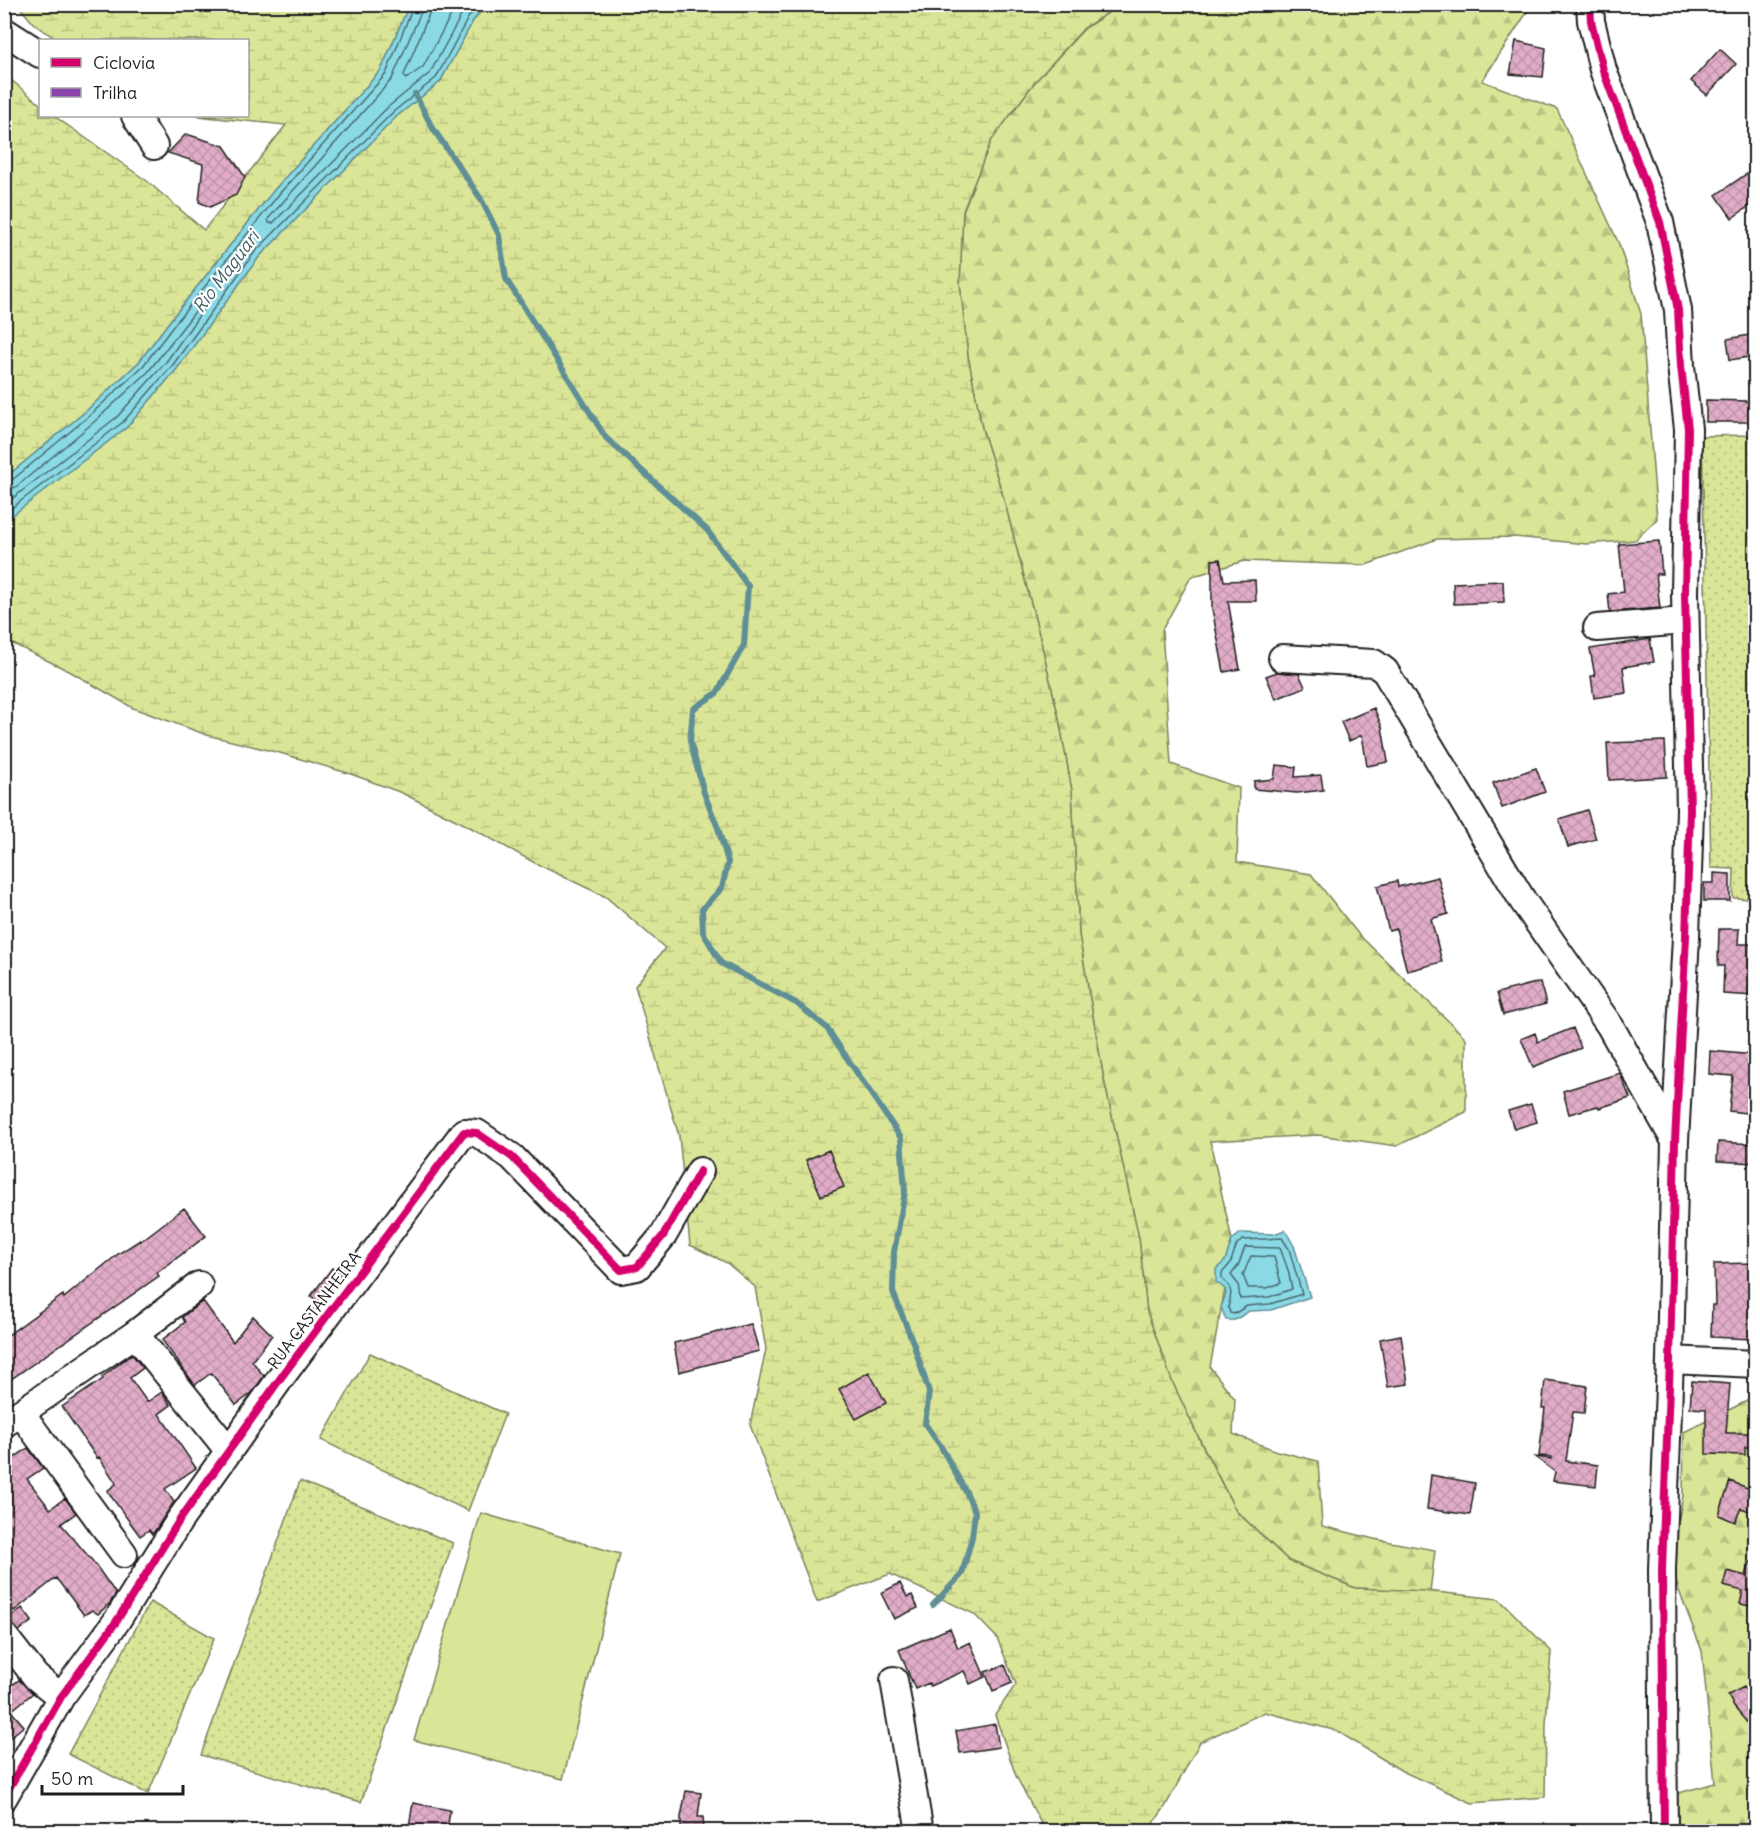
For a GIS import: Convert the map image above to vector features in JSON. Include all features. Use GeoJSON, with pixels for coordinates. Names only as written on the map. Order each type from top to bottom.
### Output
{"type":"FeatureCollection","features":[{"type":"Feature","properties":{"kind":"street"},"geometry":{"type":"LineString","coordinates":[[1590,4],[1603,70],[1659,222],[1678,310],[1688,429],[1685,621],[1690,809],[1675,1141],[1662,1569],[1664,1832]]}},
{"type":"Feature","properties":{"kind":"street"},"geometry":{"type":"LineString","coordinates":[[4,31],[39,53]]}},
{"type":"Feature","properties":{"kind":"street"},"geometry":{"type":"LineString","coordinates":[[136,117],[153,146]]}},
{"type":"Feature","properties":{"kind":"street"},"geometry":{"type":"LineString","coordinates":[[1597,628],[1685,621]]}},
{"type":"Feature","properties":{"kind":"street"},"geometry":{"type":"LineString","coordinates":[[1282,658],[1374,663],[1385,671],[1523,901],[1610,1026],[1675,1141]]}},
{"type":"Feature","properties":{"kind":"street","name":"RUA CASTANHEIRA"},"geometry":{"type":"LineString","coordinates":[[4,1797],[58,1703],[116,1622],[179,1521],[282,1376],[464,1132],[477,1132],[512,1157],[621,1270],[637,1267],[663,1236],[700,1171]]}},
{"type":"Feature","properties":{"kind":"street"},"geometry":{"type":"LineString","coordinates":[[124,1554],[13,1419],[135,1334],[199,1285]]}},
{"type":"Feature","properties":{"kind":"street"},"geometry":{"type":"LineString","coordinates":[[135,1334],[229,1451]]}},
{"type":"Feature","properties":{"kind":"street"},"geometry":{"type":"LineString","coordinates":[[1670,1360],[1755,1364]]}},
{"type":"Feature","properties":{"kind":"street"},"geometry":{"type":"LineString","coordinates":[[4,1636],[58,1703]]}},
{"type":"Feature","properties":{"kind":"street"},"geometry":{"type":"LineString","coordinates":[[4,1648],[58,1703]]}},
{"type":"Feature","properties":{"kind":"street"},"geometry":{"type":"LineString","coordinates":[[894,1680],[920,1832]]}},
{"type":"Feature","properties":{"kind":"green space"},"geometry":{"type":"Polygon","coordinates":[[[18,5],[409,5],[381,70],[275,189],[139,362],[85,412],[5,478],[4,74],[39,103],[39,117],[55,117],[147,181],[204,230],[286,125],[206,117],[249,117],[249,39],[56,39],[33,23],[18,5]]]}},
{"type":"Feature","properties":{"kind":"green space"},"geometry":{"type":"Polygon","coordinates":[[[486,5],[1120,5],[1084,28],[1034,83],[991,141],[963,211],[960,284],[968,356],[982,428],[1003,496],[1059,719],[1072,791],[1079,935],[1104,1080],[1139,1238],[1147,1312],[1172,1381],[1236,1511],[1289,1561],[1355,1588],[1427,1591],[1499,1599],[1551,1651],[1546,1724],[1545,1797],[1472,1803],[1402,1771],[1337,1731],[1265,1712],[1200,1742],[1165,1807],[1148,1831],[1045,1831],[1016,1776],[995,1715],[1016,1684],[997,1638],[974,1614],[890,1574],[817,1602],[750,1425],[766,1349],[755,1287],[727,1263],[690,1245],[679,1136],[635,986],[665,948],[606,897],[535,863],[402,793],[351,774],[207,735],[133,708],[71,672],[5,640],[4,521],[127,427],[176,370],[259,257],[397,116],[440,82],[473,21],[486,5]]]}},
{"type":"Feature","properties":{"kind":"green space"},"geometry":{"type":"Polygon","coordinates":[[[1120,5],[1482,5],[1530,8],[1482,81],[1557,109],[1619,244],[1641,314],[1657,519],[1635,540],[1587,544],[1514,537],[1437,539],[1366,565],[1244,561],[1191,577],[1162,630],[1171,764],[1239,788],[1237,862],[1311,874],[1359,935],[1466,1038],[1466,1112],[1397,1146],[1318,1135],[1210,1141],[1232,1240],[1225,1261],[1225,1289],[1210,1367],[1235,1399],[1233,1434],[1277,1451],[1318,1461],[1322,1526],[1374,1539],[1435,1550],[1430,1592],[1355,1588],[1289,1561],[1236,1511],[1170,1377],[1147,1312],[1139,1238],[1104,1080],[1079,935],[1072,791],[1059,719],[1003,496],[982,428],[968,356],[960,284],[963,211],[991,141],[1034,83],[1085,28],[1120,5]]]}},
{"type":"Feature","properties":{"kind":"green space"},"geometry":{"type":"Polygon","coordinates":[[[1755,435],[1756,899],[1733,898],[1734,869],[1711,868],[1702,436],[1755,435]]]}},
{"type":"Feature","properties":{"kind":"green space"},"geometry":{"type":"Polygon","coordinates":[[[370,1353],[505,1414],[468,1511],[321,1440],[370,1353]]]}},
{"type":"Feature","properties":{"kind":"green space"},"geometry":{"type":"Polygon","coordinates":[[[1755,1397],[1755,1831],[1679,1831],[1675,1794],[1715,1783],[1702,1651],[1670,1567],[1683,1496],[1684,1432],[1755,1397]]]}},
{"type":"Feature","properties":{"kind":"green space"},"geometry":{"type":"Polygon","coordinates":[[[300,1481],[453,1543],[361,1802],[201,1755],[300,1481]]]}},
{"type":"Feature","properties":{"kind":"green space"},"geometry":{"type":"Polygon","coordinates":[[[481,1513],[620,1554],[563,1779],[414,1740],[481,1513]]]}},
{"type":"Feature","properties":{"kind":"green space"},"geometry":{"type":"Polygon","coordinates":[[[150,1602],[214,1638],[148,1794],[68,1754],[150,1602]]]}},
{"type":"Feature","properties":{"kind":"water","name":"Rio Maguari"},"geometry":{"type":"Polygon","coordinates":[[[409,5],[486,5],[473,21],[440,82],[397,116],[259,257],[176,370],[127,427],[5,521],[5,478],[85,412],[139,362],[275,189],[381,70],[409,5]]]}},
{"type":"Feature","properties":{"kind":"water"},"geometry":{"type":"Polygon","coordinates":[[[1285,1230],[1294,1246],[1310,1297],[1271,1310],[1249,1311],[1235,1320],[1226,1320],[1221,1307],[1226,1294],[1225,1289],[1216,1282],[1216,1269],[1225,1261],[1232,1240],[1241,1233],[1274,1234],[1285,1230]]]}},
{"type":"Feature","properties":{"kind":"building"},"geometry":{"type":"Polygon","coordinates":[[[1516,41],[1546,48],[1543,77],[1510,74],[1516,41]]]}},
{"type":"Feature","properties":{"kind":"building"},"geometry":{"type":"Polygon","coordinates":[[[1720,49],[1736,64],[1707,95],[1691,81],[1720,49]]]}},
{"type":"Feature","properties":{"kind":"building"},"geometry":{"type":"Polygon","coordinates":[[[186,134],[224,146],[245,177],[236,195],[210,207],[199,202],[203,164],[168,153],[186,134]]]}},
{"type":"Feature","properties":{"kind":"building"},"geometry":{"type":"Polygon","coordinates":[[[1755,168],[1755,202],[1732,218],[1716,195],[1755,168]]]}},
{"type":"Feature","properties":{"kind":"building"},"geometry":{"type":"Polygon","coordinates":[[[1755,334],[1755,356],[1730,360],[1727,339],[1755,334]]]}},
{"type":"Feature","properties":{"kind":"building"},"geometry":{"type":"Polygon","coordinates":[[[1706,400],[1749,401],[1749,422],[1706,422],[1706,400]]]}},
{"type":"Feature","properties":{"kind":"building"},"geometry":{"type":"Polygon","coordinates":[[[1659,541],[1662,574],[1656,574],[1660,608],[1610,612],[1608,594],[1624,592],[1619,544],[1659,541]]]}},
{"type":"Feature","properties":{"kind":"building"},"geometry":{"type":"Polygon","coordinates":[[[1220,559],[1224,581],[1255,580],[1256,601],[1228,601],[1240,669],[1224,672],[1212,609],[1212,560],[1220,559]]]}},
{"type":"Feature","properties":{"kind":"building"},"geometry":{"type":"Polygon","coordinates":[[[1503,581],[1504,602],[1454,604],[1453,583],[1503,581]]]}},
{"type":"Feature","properties":{"kind":"building"},"geometry":{"type":"Polygon","coordinates":[[[1650,639],[1654,662],[1623,667],[1626,693],[1594,698],[1591,676],[1595,676],[1590,649],[1650,639]]]}},
{"type":"Feature","properties":{"kind":"building"},"geometry":{"type":"Polygon","coordinates":[[[1277,672],[1299,674],[1305,687],[1276,699],[1266,676],[1277,672]]]}},
{"type":"Feature","properties":{"kind":"building"},"geometry":{"type":"Polygon","coordinates":[[[1374,708],[1382,727],[1388,762],[1367,766],[1362,735],[1349,741],[1341,722],[1374,708]]]}},
{"type":"Feature","properties":{"kind":"building"},"geometry":{"type":"Polygon","coordinates":[[[1665,741],[1667,777],[1609,780],[1607,743],[1665,741]]]}},
{"type":"Feature","properties":{"kind":"building"},"geometry":{"type":"Polygon","coordinates":[[[1276,765],[1296,767],[1295,777],[1321,775],[1323,790],[1297,793],[1254,789],[1254,781],[1274,779],[1276,765]]]}},
{"type":"Feature","properties":{"kind":"building"},"geometry":{"type":"Polygon","coordinates":[[[1536,768],[1545,792],[1502,808],[1493,783],[1536,768]]]}},
{"type":"Feature","properties":{"kind":"building"},"geometry":{"type":"Polygon","coordinates":[[[1587,810],[1596,839],[1568,847],[1559,819],[1587,810]]]}},
{"type":"Feature","properties":{"kind":"building"},"geometry":{"type":"Polygon","coordinates":[[[1714,873],[1730,874],[1730,901],[1704,901],[1704,883],[1714,883],[1714,873]]]}},
{"type":"Feature","properties":{"kind":"building"},"geometry":{"type":"Polygon","coordinates":[[[1438,877],[1448,914],[1431,919],[1442,962],[1407,971],[1396,929],[1389,931],[1377,886],[1397,881],[1398,887],[1438,877]]]}},
{"type":"Feature","properties":{"kind":"building"},"geometry":{"type":"Polygon","coordinates":[[[1719,929],[1739,929],[1738,944],[1755,944],[1755,996],[1723,994],[1724,966],[1718,966],[1719,929]]]}},
{"type":"Feature","properties":{"kind":"building"},"geometry":{"type":"Polygon","coordinates":[[[1540,982],[1546,1004],[1503,1015],[1497,993],[1540,982]]]}},
{"type":"Feature","properties":{"kind":"building"},"geometry":{"type":"Polygon","coordinates":[[[1573,1028],[1581,1048],[1533,1067],[1521,1039],[1535,1033],[1538,1042],[1573,1028]]]}},
{"type":"Feature","properties":{"kind":"building"},"geometry":{"type":"Polygon","coordinates":[[[1710,1051],[1755,1055],[1755,1114],[1729,1111],[1733,1076],[1709,1074],[1710,1051]]]}},
{"type":"Feature","properties":{"kind":"building"},"geometry":{"type":"Polygon","coordinates":[[[1620,1073],[1630,1098],[1599,1108],[1598,1106],[1569,1114],[1563,1091],[1620,1073]]]}},
{"type":"Feature","properties":{"kind":"building"},"geometry":{"type":"Polygon","coordinates":[[[1531,1104],[1537,1122],[1514,1129],[1508,1111],[1531,1104]]]}},
{"type":"Feature","properties":{"kind":"building"},"geometry":{"type":"Polygon","coordinates":[[[1718,1142],[1755,1144],[1755,1163],[1717,1161],[1718,1142]]]}},
{"type":"Feature","properties":{"kind":"building"},"geometry":{"type":"Polygon","coordinates":[[[829,1150],[844,1187],[821,1196],[806,1160],[829,1150]]]}},
{"type":"Feature","properties":{"kind":"building"},"geometry":{"type":"Polygon","coordinates":[[[184,1208],[206,1236],[157,1273],[159,1276],[4,1384],[4,1338],[63,1295],[64,1298],[118,1254],[141,1241],[184,1208]]]}},
{"type":"Feature","properties":{"kind":"building"},"geometry":{"type":"Polygon","coordinates":[[[1752,1263],[1751,1339],[1711,1337],[1712,1305],[1715,1305],[1714,1264],[1752,1263]]]}},
{"type":"Feature","properties":{"kind":"building"},"geometry":{"type":"Polygon","coordinates":[[[332,1268],[340,1273],[318,1302],[311,1296],[332,1268]]]}},
{"type":"Feature","properties":{"kind":"building"},"geometry":{"type":"Polygon","coordinates":[[[203,1301],[233,1342],[253,1316],[272,1335],[252,1361],[264,1376],[252,1393],[236,1405],[211,1373],[195,1385],[162,1340],[185,1322],[182,1317],[203,1301]]]}},
{"type":"Feature","properties":{"kind":"building"},"geometry":{"type":"Polygon","coordinates":[[[751,1324],[759,1351],[679,1372],[674,1343],[751,1324]]]}},
{"type":"Feature","properties":{"kind":"building"},"geometry":{"type":"Polygon","coordinates":[[[1401,1335],[1408,1384],[1388,1387],[1380,1339],[1401,1335]]]}},
{"type":"Feature","properties":{"kind":"building"},"geometry":{"type":"Polygon","coordinates":[[[132,1354],[143,1368],[130,1378],[147,1402],[162,1392],[171,1405],[159,1414],[196,1468],[165,1489],[174,1502],[152,1534],[149,1530],[140,1536],[107,1491],[116,1484],[114,1480],[62,1407],[103,1379],[102,1377],[132,1354]]]}},
{"type":"Feature","properties":{"kind":"building"},"geometry":{"type":"Polygon","coordinates":[[[869,1372],[886,1403],[856,1419],[839,1389],[869,1372]]]}},
{"type":"Feature","properties":{"kind":"building"},"geometry":{"type":"Polygon","coordinates":[[[1545,1380],[1587,1386],[1584,1413],[1573,1412],[1566,1461],[1598,1465],[1596,1486],[1553,1481],[1555,1472],[1535,1457],[1551,1459],[1551,1457],[1539,1456],[1545,1408],[1542,1408],[1545,1380]]]}},
{"type":"Feature","properties":{"kind":"building"},"geometry":{"type":"Polygon","coordinates":[[[1692,1381],[1730,1384],[1726,1433],[1755,1433],[1755,1448],[1745,1447],[1745,1455],[1706,1454],[1706,1409],[1690,1408],[1692,1381]]]}},
{"type":"Feature","properties":{"kind":"building"},"geometry":{"type":"Polygon","coordinates":[[[28,1448],[43,1468],[27,1479],[50,1509],[65,1498],[76,1513],[61,1524],[95,1564],[116,1594],[98,1614],[92,1610],[84,1615],[56,1578],[14,1611],[4,1598],[4,1465],[28,1448]]]}},
{"type":"Feature","properties":{"kind":"building"},"geometry":{"type":"Polygon","coordinates":[[[1431,1475],[1475,1483],[1470,1515],[1427,1509],[1431,1475]]]}},
{"type":"Feature","properties":{"kind":"building"},"geometry":{"type":"Polygon","coordinates":[[[1730,1481],[1755,1491],[1755,1513],[1741,1508],[1735,1522],[1719,1515],[1730,1481]]]}},
{"type":"Feature","properties":{"kind":"building"},"geometry":{"type":"Polygon","coordinates":[[[1750,1562],[1755,1562],[1755,1607],[1740,1604],[1743,1591],[1723,1586],[1727,1571],[1746,1576],[1750,1562]]]}},
{"type":"Feature","properties":{"kind":"building"},"geometry":{"type":"Polygon","coordinates":[[[900,1583],[907,1597],[912,1595],[918,1608],[894,1619],[881,1593],[900,1583]]]}},
{"type":"Feature","properties":{"kind":"building"},"geometry":{"type":"Polygon","coordinates":[[[22,1608],[32,1621],[19,1631],[10,1622],[4,1621],[22,1608]]]}},
{"type":"Feature","properties":{"kind":"building"},"geometry":{"type":"Polygon","coordinates":[[[950,1628],[958,1648],[970,1642],[985,1677],[970,1684],[964,1671],[930,1686],[929,1683],[915,1689],[899,1650],[950,1628]]]}},
{"type":"Feature","properties":{"kind":"building"},"geometry":{"type":"Polygon","coordinates":[[[1005,1665],[1012,1683],[993,1691],[985,1672],[1005,1665]]]}},
{"type":"Feature","properties":{"kind":"building"},"geometry":{"type":"Polygon","coordinates":[[[19,1680],[33,1693],[11,1711],[24,1726],[4,1742],[4,1691],[19,1680]]]}},
{"type":"Feature","properties":{"kind":"building"},"geometry":{"type":"Polygon","coordinates":[[[1744,1687],[1755,1709],[1755,1732],[1734,1707],[1728,1695],[1744,1687]]]}},
{"type":"Feature","properties":{"kind":"building"},"geometry":{"type":"Polygon","coordinates":[[[995,1724],[999,1747],[960,1753],[956,1731],[995,1724]]]}},
{"type":"Feature","properties":{"kind":"building"},"geometry":{"type":"Polygon","coordinates":[[[686,1791],[701,1793],[698,1817],[703,1817],[704,1832],[681,1832],[681,1817],[686,1791]]]}},
{"type":"Feature","properties":{"kind":"building"},"geometry":{"type":"Polygon","coordinates":[[[413,1803],[450,1810],[447,1832],[408,1832],[413,1803]]]}},
{"type":"Feature","properties":{"kind":"waterway"},"geometry":{"type":"LineString","coordinates":[[415,94],[432,127],[481,199],[499,235],[506,279],[606,438],[707,530],[748,586],[744,645],[717,693],[693,709],[690,741],[704,793],[728,862],[722,888],[702,909],[703,932],[721,963],[796,1003],[826,1027],[901,1138],[905,1192],[894,1252],[893,1292],[914,1345],[929,1392],[925,1424],[940,1445],[975,1512],[972,1537],[962,1574],[933,1605]]}},
{"type":"Feature","properties":{"kind":"cycle path"},"geometry":{"type":"LineString","coordinates":[[1590,4],[1591,21],[1603,70],[1660,222],[1678,310],[1688,429],[1685,594],[1690,809],[1675,1141],[1662,1569],[1664,1832]]}},
{"type":"Feature","properties":{"kind":"cycle path"},"geometry":{"type":"LineString","coordinates":[[4,1797],[61,1697],[116,1622],[179,1521],[282,1376],[464,1132],[477,1133],[512,1157],[621,1270],[637,1267],[663,1236],[700,1171]]}}]}
